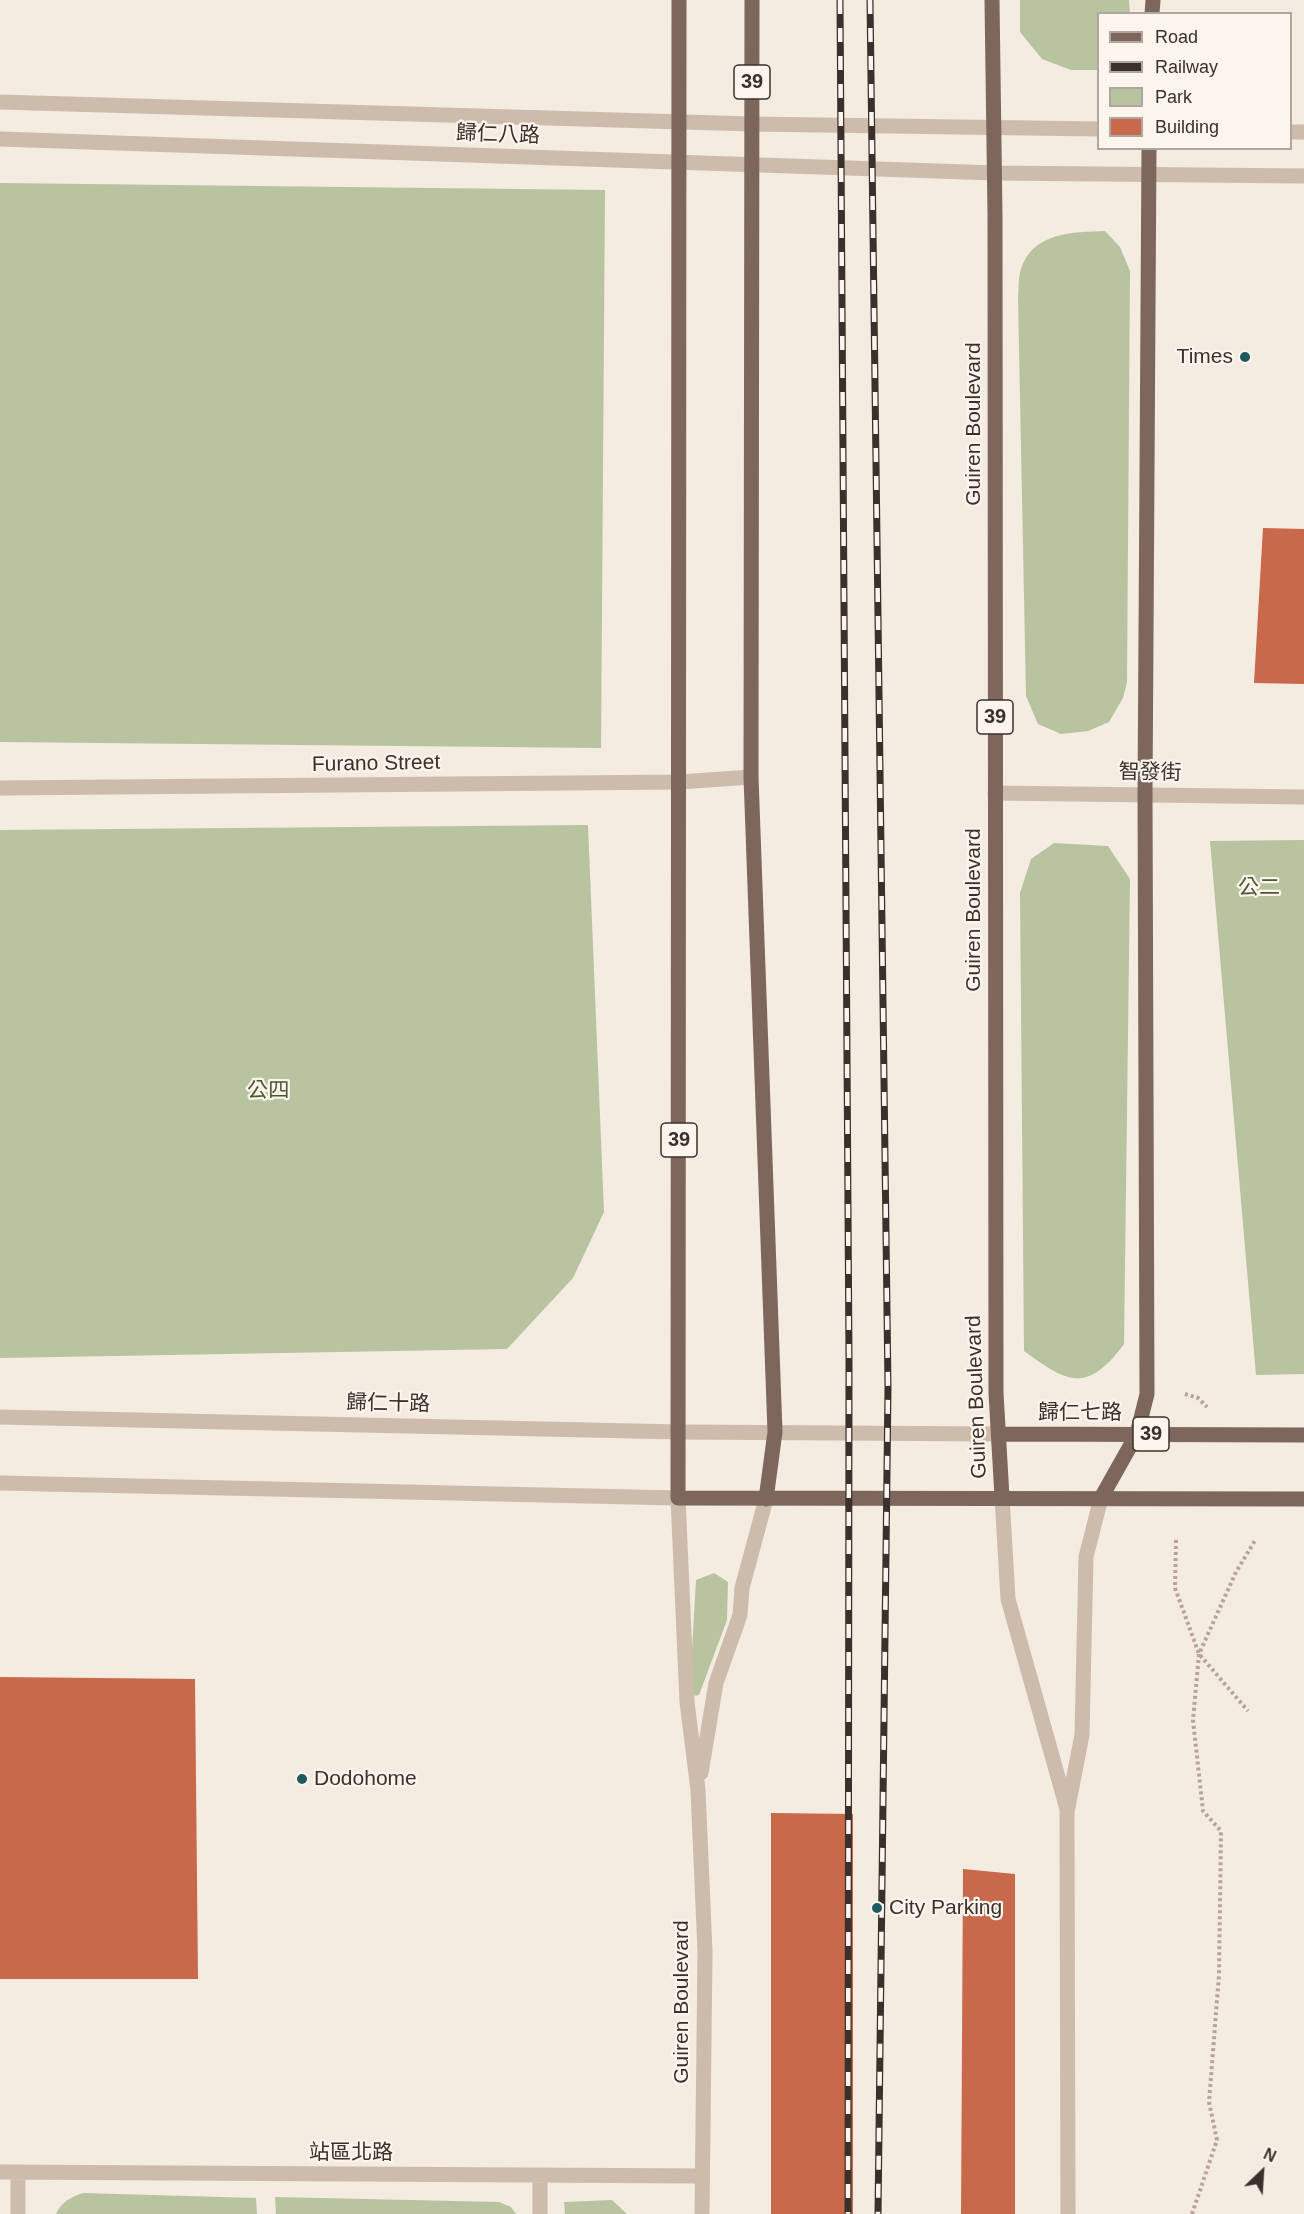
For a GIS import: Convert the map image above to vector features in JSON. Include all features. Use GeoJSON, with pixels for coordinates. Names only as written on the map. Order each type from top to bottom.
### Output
{"type":"FeatureCollection","features":[{"type":"Feature","properties":{"kind":"main road","name":"Guiren Boulevard"},"geometry":{"type":"LineString","coordinates":[[678,1498],[679,0]]}},
{"type":"Feature","properties":{"kind":"main road","name":"Guiren Boulevard"},"geometry":{"type":"LineString","coordinates":[[752,0],[752,777],[775,1432],[766,1499]]}},
{"type":"Feature","properties":{"kind":"main road","name":"Guiren Boulevard"},"geometry":{"type":"LineString","coordinates":[[992,0],[995,173],[996,1393],[1002,1497]]}},
{"type":"Feature","properties":{"kind":"main road","name":"Guiren Boulevard"},"geometry":{"type":"LineString","coordinates":[[1101,1498],[1137,1434],[1147,1394],[1145,794],[1149,150]]}},
{"type":"Feature","properties":{"kind":"main road","name":"歸仁七路"},"geometry":{"type":"LineString","coordinates":[[999,1434],[1304,1435]]}},
{"type":"Feature","properties":{"kind":"main road"},"geometry":{"type":"LineString","coordinates":[[678,1498],[1304,1499]]}},
{"type":"Feature","properties":{"kind":"street","name":"歸仁八路"},"geometry":{"type":"LineString","coordinates":[[0,102],[752,124],[1097,129]]}},
{"type":"Feature","properties":{"kind":"street","name":"歸仁八路"},"geometry":{"type":"LineString","coordinates":[[0,139],[995,173],[1304,176]]}},
{"type":"Feature","properties":{"kind":"street","name":"Furano Street"},"geometry":{"type":"LineString","coordinates":[[0,788],[680,782],[752,777]]}},
{"type":"Feature","properties":{"kind":"street","name":"智發街"},"geometry":{"type":"LineString","coordinates":[[995,794],[1304,797]]}},
{"type":"Feature","properties":{"kind":"street","name":"歸仁十路"},"geometry":{"type":"LineString","coordinates":[[0,1417],[678,1432],[999,1434]]}},
{"type":"Feature","properties":{"kind":"street"},"geometry":{"type":"LineString","coordinates":[[0,1483],[678,1498]]}},
{"type":"Feature","properties":{"kind":"street","name":"Guiren Boulevard"},"geometry":{"type":"LineString","coordinates":[[1002,1497],[1008,1599],[1067,1812]]}},
{"type":"Feature","properties":{"kind":"street","name":"Guiren Boulevard"},"geometry":{"type":"LineString","coordinates":[[678,1498],[687,1702],[698,1790],[705,1952],[702,2214]]}},
{"type":"Feature","properties":{"kind":"street","name":"Guiren Boulevard"},"geometry":{"type":"LineString","coordinates":[[1068,2214],[1067,1812],[1082,1735],[1086,1557],[1101,1498]]}},
{"type":"Feature","properties":{"kind":"street","name":"Guiren Boulevard"},"geometry":{"type":"LineString","coordinates":[[698,1790],[716,1683],[740,1615],[742,1588],[766,1499]]}},
{"type":"Feature","properties":{"kind":"street","name":"站區北路"},"geometry":{"type":"LineString","coordinates":[[0,2172],[702,2176]]}},
{"type":"Feature","properties":{"kind":"street"},"geometry":{"type":"LineString","coordinates":[[18,2172],[18,2214]]}},
{"type":"Feature","properties":{"kind":"street"},"geometry":{"type":"LineString","coordinates":[[540,2175],[540,2214]]}},
{"type":"Feature","properties":{"kind":"path"},"geometry":{"type":"LineString","coordinates":[[1185,1394],[1198,1398],[1208,1407]]}},
{"type":"Feature","properties":{"kind":"path"},"geometry":{"type":"LineString","coordinates":[[1192,2214],[1216,2140],[1209,2102],[1220,1975],[1221,1831],[1203,1811],[1193,1720],[1199,1654],[1236,1572],[1256,1539]]}},
{"type":"Feature","properties":{"kind":"path"},"geometry":{"type":"LineString","coordinates":[[1176,1540],[1175,1588],[1199,1654],[1248,1711]]}},
{"type":"Feature","properties":{"kind":"green space"},"geometry":{"type":"Polygon","coordinates":[[[1020,0],[1129,0],[1130,12],[1097,12],[1097,70],[1071,70],[1042,59],[1020,32],[1020,0]]]}},
{"type":"Feature","properties":{"kind":"green space"},"geometry":{"type":"Polygon","coordinates":[[[0,183],[605,190],[601,748],[0,742],[0,183]]]}},
{"type":"Feature","properties":{"kind":"green space"},"geometry":{"type":"Polygon","coordinates":[[[1105,231],[1120,247],[1130,271],[1127,682],[1123,698],[1109,722],[1088,731],[1061,734],[1038,724],[1026,696],[1019,280],[1027,257],[1044,241],[1080,232],[1105,231]]]}},
{"type":"Feature","properties":{"kind":"green space","name":"公四"},"geometry":{"type":"Polygon","coordinates":[[[588,825],[604,1212],[573,1278],[507,1349],[0,1358],[0,830],[588,825]]]}},
{"type":"Feature","properties":{"kind":"green space","name":"公二"},"geometry":{"type":"Polygon","coordinates":[[[1304,840],[1304,1374],[1256,1375],[1210,841],[1304,840]]]}},
{"type":"Feature","properties":{"kind":"green space"},"geometry":{"type":"Polygon","coordinates":[[[1054,843],[1108,846],[1130,879],[1124,1344],[1099,1371],[1088,1377],[1077,1378],[1065,1376],[1053,1370],[1024,1351],[1020,893],[1031,859],[1054,843]]]}},
{"type":"Feature","properties":{"kind":"green space"},"geometry":{"type":"Polygon","coordinates":[[[714,1573],[728,1582],[727,1620],[699,1695],[695,1696],[690,1685],[696,1580],[714,1573]]]}},
{"type":"Feature","properties":{"kind":"green space"},"geometry":{"type":"Polygon","coordinates":[[[83,2193],[256,2198],[257,2214],[56,2214],[67,2200],[83,2193]]]}},
{"type":"Feature","properties":{"kind":"green space"},"geometry":{"type":"Polygon","coordinates":[[[275,2197],[499,2202],[511,2207],[516,2214],[276,2214],[275,2197]]]}},
{"type":"Feature","properties":{"kind":"green space"},"geometry":{"type":"Polygon","coordinates":[[[612,2200],[627,2214],[565,2214],[564,2202],[612,2200]]]}},
{"type":"Feature","properties":{"kind":"building"},"geometry":{"type":"Polygon","coordinates":[[[1263,528],[1304,529],[1304,684],[1254,683],[1263,528]]]}},
{"type":"Feature","properties":{"kind":"building"},"geometry":{"type":"Polygon","coordinates":[[[0,1677],[195,1679],[198,1979],[0,1979],[0,1677]]]}},
{"type":"Feature","properties":{"kind":"building"},"geometry":{"type":"Polygon","coordinates":[[[771,1813],[853,1814],[853,2214],[771,2214],[771,1813]]]}},
{"type":"Feature","properties":{"kind":"building"},"geometry":{"type":"Polygon","coordinates":[[[963,1869],[1015,1874],[1015,2214],[961,2214],[963,1869]]]}},
{"type":"Feature","properties":{"kind":"railway"},"geometry":{"type":"LineString","coordinates":[[840,0],[849,1359],[848,2214]]}},
{"type":"Feature","properties":{"kind":"railway"},"geometry":{"type":"LineString","coordinates":[[870,0],[888,1387],[878,2214]]}},
{"type":"Feature","properties":{"kind":"place","name":"Times"},"geometry":{"type":"Point","coordinates":[1245,357]}},
{"type":"Feature","properties":{"kind":"place","name":"Dodohome"},"geometry":{"type":"Point","coordinates":[302,1779]}},
{"type":"Feature","properties":{"kind":"place","name":"City Parking"},"geometry":{"type":"Point","coordinates":[877,1908]}}]}
